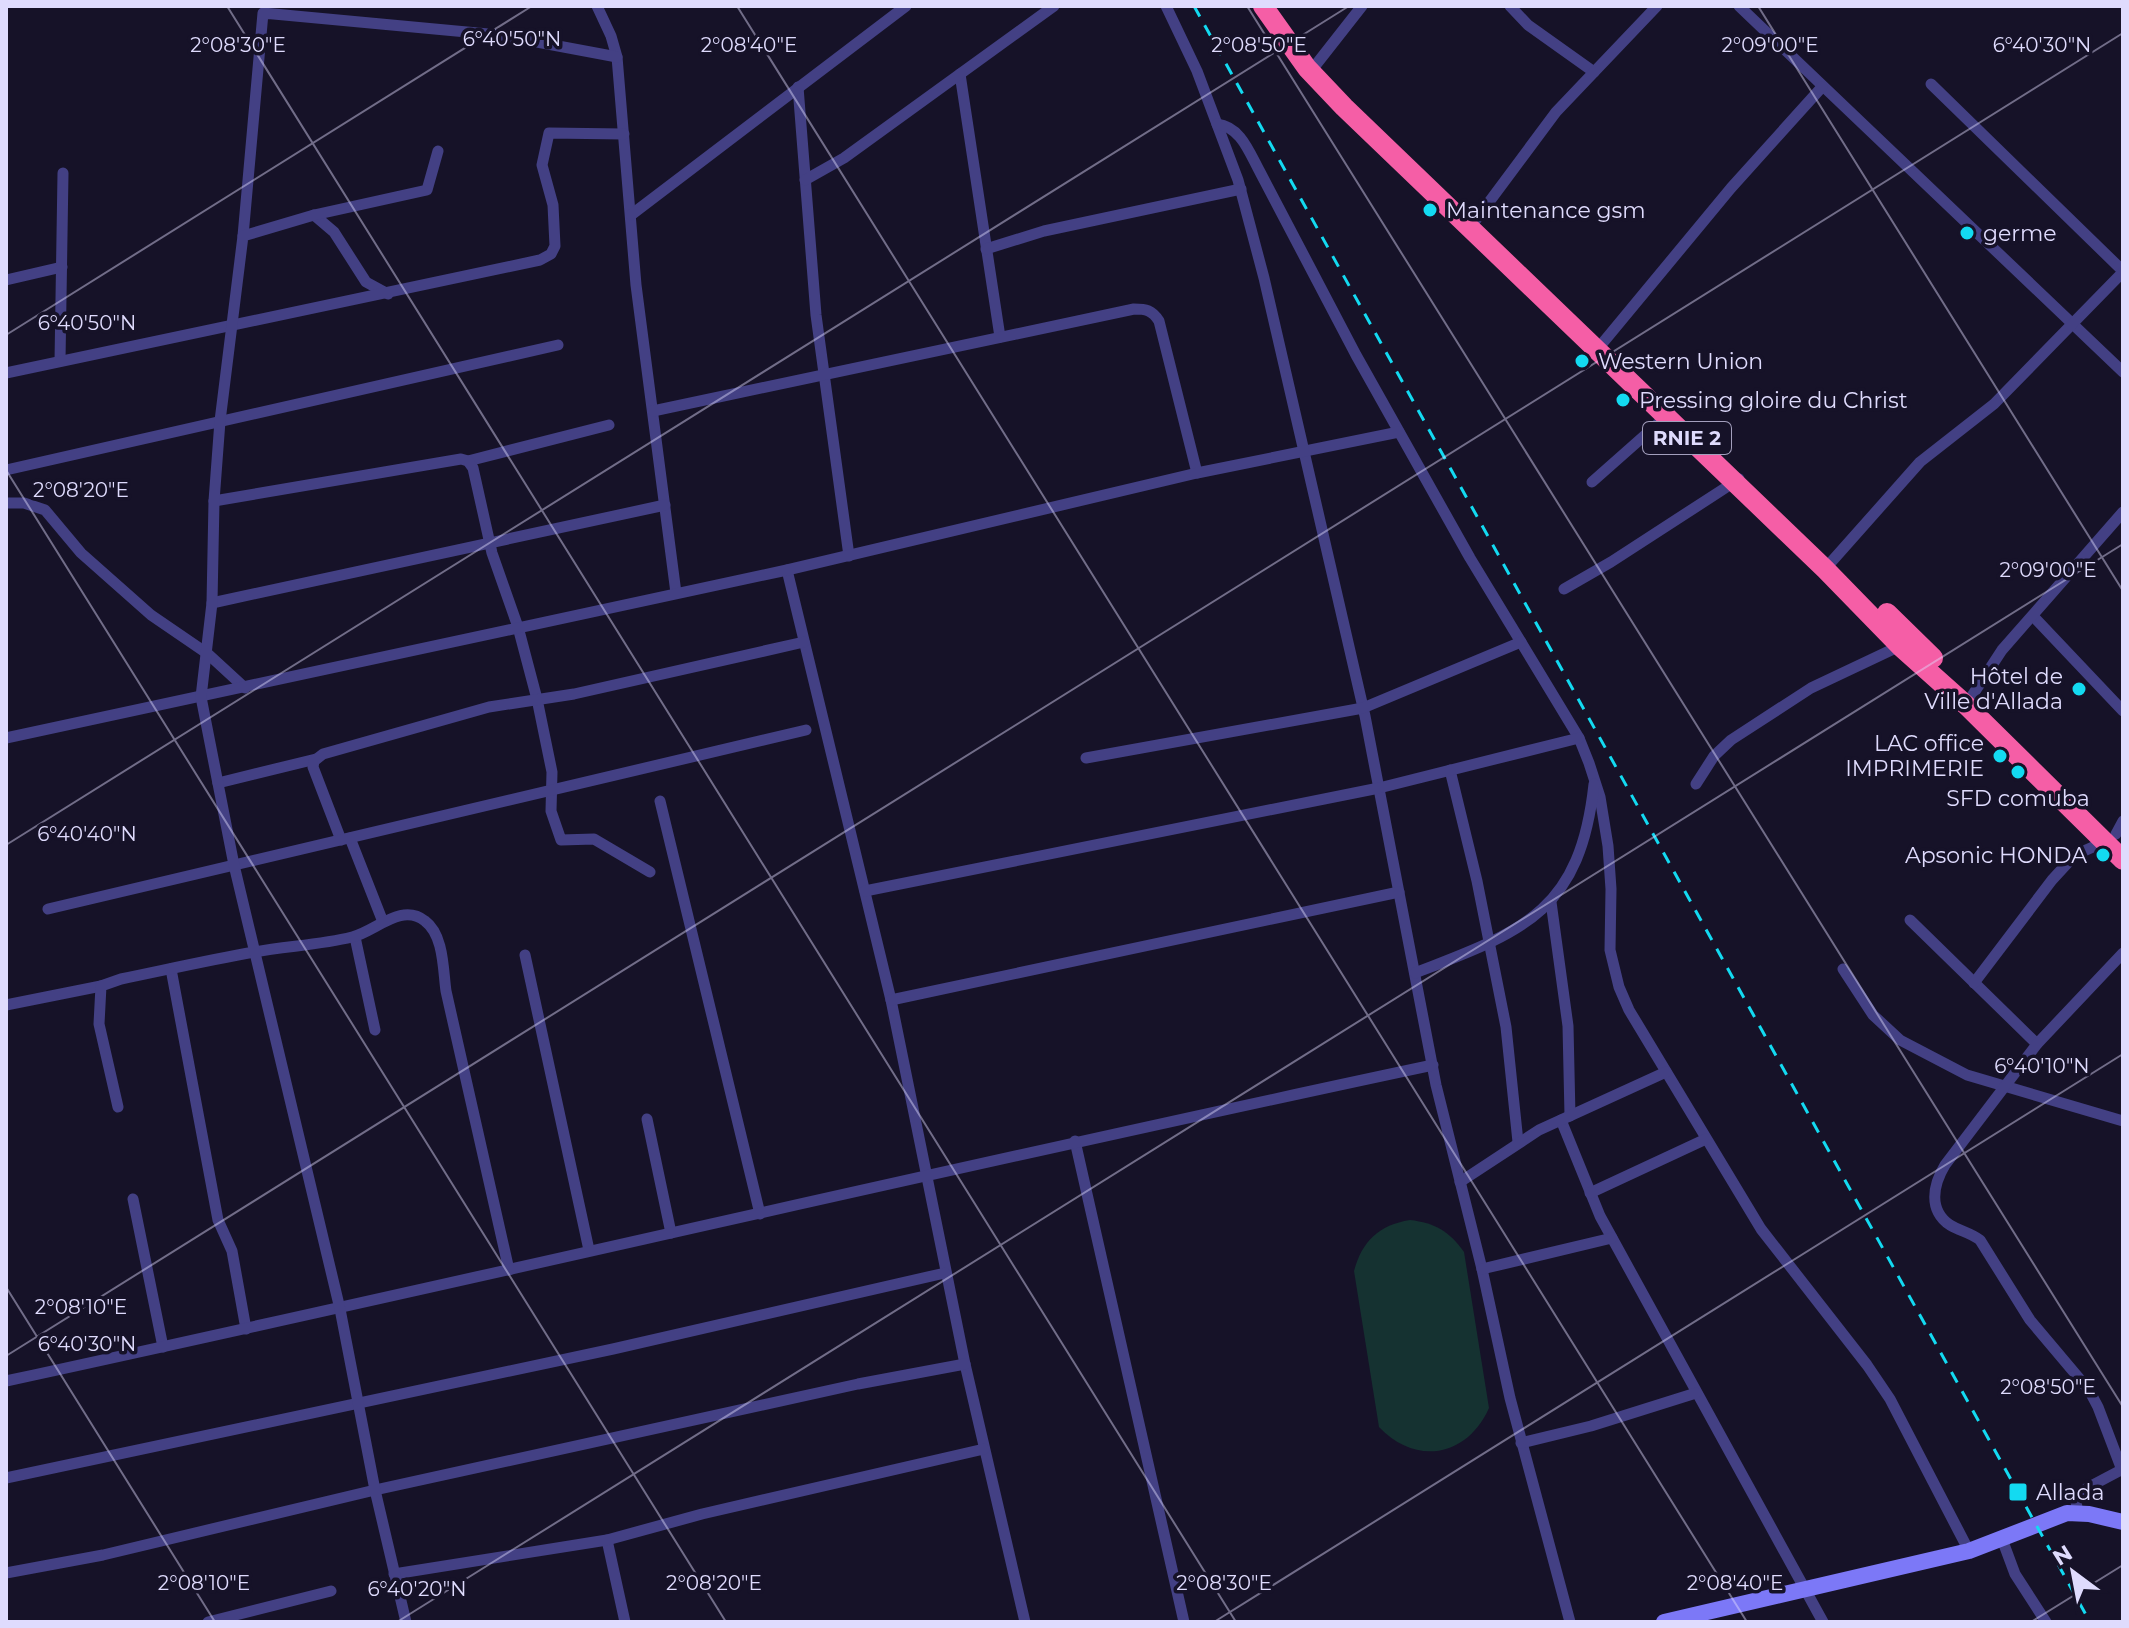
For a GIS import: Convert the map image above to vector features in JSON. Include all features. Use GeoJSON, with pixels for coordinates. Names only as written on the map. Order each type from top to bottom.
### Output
{"type":"FeatureCollection","features":[{"type":"Feature","properties":{"kind":"highway","name":"RNIE 2"},"geometry":{"type":"LineString","coordinates":[[1263,6],[1314,68],[1472,224],[2020,752],[2117,834],[2123,860]]}},
{"type":"Feature","properties":{"kind":"highway","name":"RNIE 2"},"geometry":{"type":"LineString","coordinates":[[1274,6],[1314,68]]}},
{"type":"Feature","properties":{"kind":"main road"},"geometry":{"type":"LineString","coordinates":[[1664,1622],[1969,1551],[2055,1516],[2078,1512],[2123,1522]]}},
{"type":"Feature","properties":{"kind":"street"},"geometry":{"type":"LineString","coordinates":[[597,6],[617,57],[636,285],[676,593]]}},
{"type":"Feature","properties":{"kind":"street"},"geometry":{"type":"LineString","coordinates":[[631,215],[906,6]]}},
{"type":"Feature","properties":{"kind":"street"},"geometry":{"type":"LineString","coordinates":[[805,180],[844,158],[1054,6]]}},
{"type":"Feature","properties":{"kind":"street"},"geometry":{"type":"LineString","coordinates":[[1166,6],[1197,71],[1241,189],[1363,708],[1433,1065],[1521,1443],[1570,1622]]}},
{"type":"Feature","properties":{"kind":"street"},"geometry":{"type":"LineString","coordinates":[[1314,68],[1362,6]]}},
{"type":"Feature","properties":{"kind":"street"},"geometry":{"type":"LineString","coordinates":[[1510,6],[1528,25],[1594,72]]}},
{"type":"Feature","properties":{"kind":"street"},"geometry":{"type":"LineString","coordinates":[[1472,224],[1556,112],[1657,6]]}},
{"type":"Feature","properties":{"kind":"street"},"geometry":{"type":"LineString","coordinates":[[1739,6],[2123,372]]}},
{"type":"Feature","properties":{"kind":"street"},"geometry":{"type":"LineString","coordinates":[[406,1622],[375,1490],[340,1309],[234,865],[201,697],[212,603],[214,501],[220,421],[243,236],[263,13],[499,35],[617,57]]}},
{"type":"Feature","properties":{"kind":"street"},"geometry":{"type":"LineString","coordinates":[[960,74],[1000,337]]}},
{"type":"Feature","properties":{"kind":"street"},"geometry":{"type":"LineString","coordinates":[[1828,565],[1920,462],[1994,404],[2123,272],[1931,84]]}},
{"type":"Feature","properties":{"kind":"street"},"geometry":{"type":"LineString","coordinates":[[798,87],[816,315],[849,556]]}},
{"type":"Feature","properties":{"kind":"street"},"geometry":{"type":"LineString","coordinates":[[1600,347],[1731,188],[1822,87]]}},
{"type":"Feature","properties":{"kind":"street"},"geometry":{"type":"LineString","coordinates":[[1217,124],[1236,131],[1399,432],[1579,738],[1595,778],[1608,846],[1610,950],[1613,968],[1629,1010],[1776,1251],[1867,1365],[1890,1399],[1969,1551]]}},
{"type":"Feature","properties":{"kind":"street"},"geometry":{"type":"LineString","coordinates":[[6,373],[515,267],[551,254],[555,246],[553,205],[542,165],[549,133],[624,134]]}},
{"type":"Feature","properties":{"kind":"street"},"geometry":{"type":"LineString","coordinates":[[243,236],[314,215],[427,190],[438,151]]}},
{"type":"Feature","properties":{"kind":"street"},"geometry":{"type":"LineString","coordinates":[[60,361],[63,173]]}},
{"type":"Feature","properties":{"kind":"street"},"geometry":{"type":"LineString","coordinates":[[986,249],[1044,231],[1241,189]]}},
{"type":"Feature","properties":{"kind":"street"},"geometry":{"type":"LineString","coordinates":[[314,215],[334,232],[366,282],[388,294]]}},
{"type":"Feature","properties":{"kind":"street"},"geometry":{"type":"LineString","coordinates":[[6,280],[62,267]]}},
{"type":"Feature","properties":{"kind":"street"},"geometry":{"type":"LineString","coordinates":[[653,411],[1134,309],[1146,309],[1154,313],[1159,321],[1197,473]]}},
{"type":"Feature","properties":{"kind":"street"},"geometry":{"type":"LineString","coordinates":[[6,470],[558,345]]}},
{"type":"Feature","properties":{"kind":"street"},"geometry":{"type":"LineString","coordinates":[[1592,482],[1669,414]]}},
{"type":"Feature","properties":{"kind":"street"},"geometry":{"type":"LineString","coordinates":[[214,501],[461,459],[468,461],[609,425]]}},
{"type":"Feature","properties":{"kind":"street"},"geometry":{"type":"LineString","coordinates":[[6,738],[787,570],[1197,473],[1399,432]]}},
{"type":"Feature","properties":{"kind":"street"},"geometry":{"type":"LineString","coordinates":[[468,461],[473,468],[489,544],[518,627],[537,699],[552,772],[551,811],[561,840],[594,839],[650,872]]}},
{"type":"Feature","properties":{"kind":"street"},"geometry":{"type":"LineString","coordinates":[[1564,589],[1738,480]]}},
{"type":"Feature","properties":{"kind":"street"},"geometry":{"type":"LineString","coordinates":[[6,503],[24,503],[45,510],[81,553],[151,615],[208,654],[245,688]]}},
{"type":"Feature","properties":{"kind":"street"},"geometry":{"type":"LineString","coordinates":[[212,603],[665,505]]}},
{"type":"Feature","properties":{"kind":"street"},"geometry":{"type":"LineString","coordinates":[[1969,701],[2002,650],[2123,512]]}},
{"type":"Feature","properties":{"kind":"street"},"geometry":{"type":"LineString","coordinates":[[787,570],[891,1000],[945,1273],[1025,1622]]}},
{"type":"Feature","properties":{"kind":"street"},"geometry":{"type":"LineString","coordinates":[[2033,616],[2123,711]]}},
{"type":"Feature","properties":{"kind":"street"},"geometry":{"type":"LineString","coordinates":[[218,783],[316,759],[323,754],[489,707],[574,694],[804,642]]}},
{"type":"Feature","properties":{"kind":"street"},"geometry":{"type":"LineString","coordinates":[[1086,758],[1363,708],[1521,642]]}},
{"type":"Feature","properties":{"kind":"street"},"geometry":{"type":"LineString","coordinates":[[1696,784],[1714,756],[1731,740],[1811,688],[1906,642]]}},
{"type":"Feature","properties":{"kind":"street"},"geometry":{"type":"LineString","coordinates":[[48,909],[806,730]]}},
{"type":"Feature","properties":{"kind":"street"},"geometry":{"type":"LineString","coordinates":[[865,891],[1379,788],[1579,738]]}},
{"type":"Feature","properties":{"kind":"street"},"geometry":{"type":"LineString","coordinates":[[316,759],[313,767],[383,922]]}},
{"type":"Feature","properties":{"kind":"street"},"geometry":{"type":"LineString","coordinates":[[1450,770],[1477,881],[1506,1027],[1518,1142]]}},
{"type":"Feature","properties":{"kind":"street"},"geometry":{"type":"LineString","coordinates":[[1415,973],[1489,945],[1544,910],[1570,872],[1589,827],[1595,778]]}},
{"type":"Feature","properties":{"kind":"street"},"geometry":{"type":"LineString","coordinates":[[660,801],[760,1214]]}},
{"type":"Feature","properties":{"kind":"street"},"geometry":{"type":"LineString","coordinates":[[1974,983],[2067,863],[2075,855],[2117,834]]}},
{"type":"Feature","properties":{"kind":"street"},"geometry":{"type":"LineString","coordinates":[[891,1000],[1399,892]]}},
{"type":"Feature","properties":{"kind":"street"},"geometry":{"type":"LineString","coordinates":[[1551,902],[1568,1026],[1565,1118],[1590,1193],[1823,1622]]}},
{"type":"Feature","properties":{"kind":"street"},"geometry":{"type":"LineString","coordinates":[[6,1005],[255,952],[355,937],[407,914],[424,920],[437,936],[509,1270]]}},
{"type":"Feature","properties":{"kind":"street"},"geometry":{"type":"LineString","coordinates":[[1910,920],[2037,1044]]}},
{"type":"Feature","properties":{"kind":"street"},"geometry":{"type":"LineString","coordinates":[[355,937],[375,1030]]}},
{"type":"Feature","properties":{"kind":"street"},"geometry":{"type":"LineString","coordinates":[[2078,1512],[2076,1502],[2087,1488],[2122,1470],[2098,1407],[2089,1390],[2030,1320],[1980,1240],[1952,1226],[1940,1216],[1934,1200],[1937,1178],[1945,1165],[2037,1044],[2123,953]]}},
{"type":"Feature","properties":{"kind":"street"},"geometry":{"type":"LineString","coordinates":[[525,955],[589,1250]]}},
{"type":"Feature","properties":{"kind":"street"},"geometry":{"type":"LineString","coordinates":[[171,969],[218,1220],[232,1251],[246,1329]]}},
{"type":"Feature","properties":{"kind":"street"},"geometry":{"type":"LineString","coordinates":[[1843,969],[1873,1015],[1900,1040],[1967,1075],[2123,1121]]}},
{"type":"Feature","properties":{"kind":"street"},"geometry":{"type":"LineString","coordinates":[[101,986],[99,1024],[118,1107]]}},
{"type":"Feature","properties":{"kind":"street"},"geometry":{"type":"LineString","coordinates":[[6,1381],[340,1309],[1075,1141],[1433,1065]]}},
{"type":"Feature","properties":{"kind":"street"},"geometry":{"type":"LineString","coordinates":[[1460,1182],[1518,1142],[1666,1072]]}},
{"type":"Feature","properties":{"kind":"street"},"geometry":{"type":"LineString","coordinates":[[647,1119],[671,1233]]}},
{"type":"Feature","properties":{"kind":"street"},"geometry":{"type":"LineString","coordinates":[[1590,1193],[1706,1139]]}},
{"type":"Feature","properties":{"kind":"street"},"geometry":{"type":"LineString","coordinates":[[1075,1141],[1184,1622]]}},
{"type":"Feature","properties":{"kind":"street"},"geometry":{"type":"LineString","coordinates":[[133,1199],[163,1347]]}},
{"type":"Feature","properties":{"kind":"street"},"geometry":{"type":"LineString","coordinates":[[1482,1269],[1612,1238]]}},
{"type":"Feature","properties":{"kind":"street"},"geometry":{"type":"LineString","coordinates":[[6,1478],[613,1349],[945,1273]]}},
{"type":"Feature","properties":{"kind":"street"},"geometry":{"type":"LineString","coordinates":[[6,1573],[103,1555],[375,1490],[858,1384],[965,1364]]}},
{"type":"Feature","properties":{"kind":"street"},"geometry":{"type":"LineString","coordinates":[[1521,1443],[1591,1426],[1696,1393]]}},
{"type":"Feature","properties":{"kind":"street"},"geometry":{"type":"LineString","coordinates":[[394,1574],[607,1540],[702,1514],[984,1449]]}},
{"type":"Feature","properties":{"kind":"street"},"geometry":{"type":"LineString","coordinates":[[2002,1539],[2015,1574],[2046,1622]]}},
{"type":"Feature","properties":{"kind":"street"},"geometry":{"type":"LineString","coordinates":[[607,1540],[625,1622]]}},
{"type":"Feature","properties":{"kind":"street"},"geometry":{"type":"LineString","coordinates":[[208,1622],[331,1591]]}},
{"type":"Feature","properties":{"kind":"green space"},"geometry":{"type":"Polygon","coordinates":[[[1410,1220],[1441,1229],[1464,1252],[1489,1408],[1468,1437],[1440,1450],[1424,1451],[1409,1447],[1379,1427],[1354,1271],[1357,1260],[1373,1236],[1389,1226],[1410,1220]]]}},
{"type":"Feature","properties":{"kind":"railway"},"geometry":{"type":"LineString","coordinates":[[1194,6],[2090,1622]]}},
{"type":"Feature","properties":{"kind":"place","name":"Maintenance gsm"},"geometry":{"type":"Point","coordinates":[1430,210]}},
{"type":"Feature","properties":{"kind":"place","name":"germe"},"geometry":{"type":"Point","coordinates":[1967,233]}},
{"type":"Feature","properties":{"kind":"place","name":"Western Union"},"geometry":{"type":"Point","coordinates":[1582,361]}},
{"type":"Feature","properties":{"kind":"place","name":"Pressing gloire du Christ"},"geometry":{"type":"Point","coordinates":[1623,400]}},
{"type":"Feature","properties":{"kind":"place","name":"Hôtel de Ville d'Allada"},"geometry":{"type":"Point","coordinates":[2079,689]}},
{"type":"Feature","properties":{"kind":"place","name":"LAC office IMPRIMERIE"},"geometry":{"type":"Point","coordinates":[2000,756]}},
{"type":"Feature","properties":{"kind":"place","name":"SFD comuba"},"geometry":{"type":"Point","coordinates":[2018,772]}},
{"type":"Feature","properties":{"kind":"place","name":"Apsonic HONDA"},"geometry":{"type":"Point","coordinates":[2103,855]}},
{"type":"Feature","properties":{"kind":"place","name":"Allada"},"geometry":{"type":"Point","coordinates":[2018,1492]}}]}
